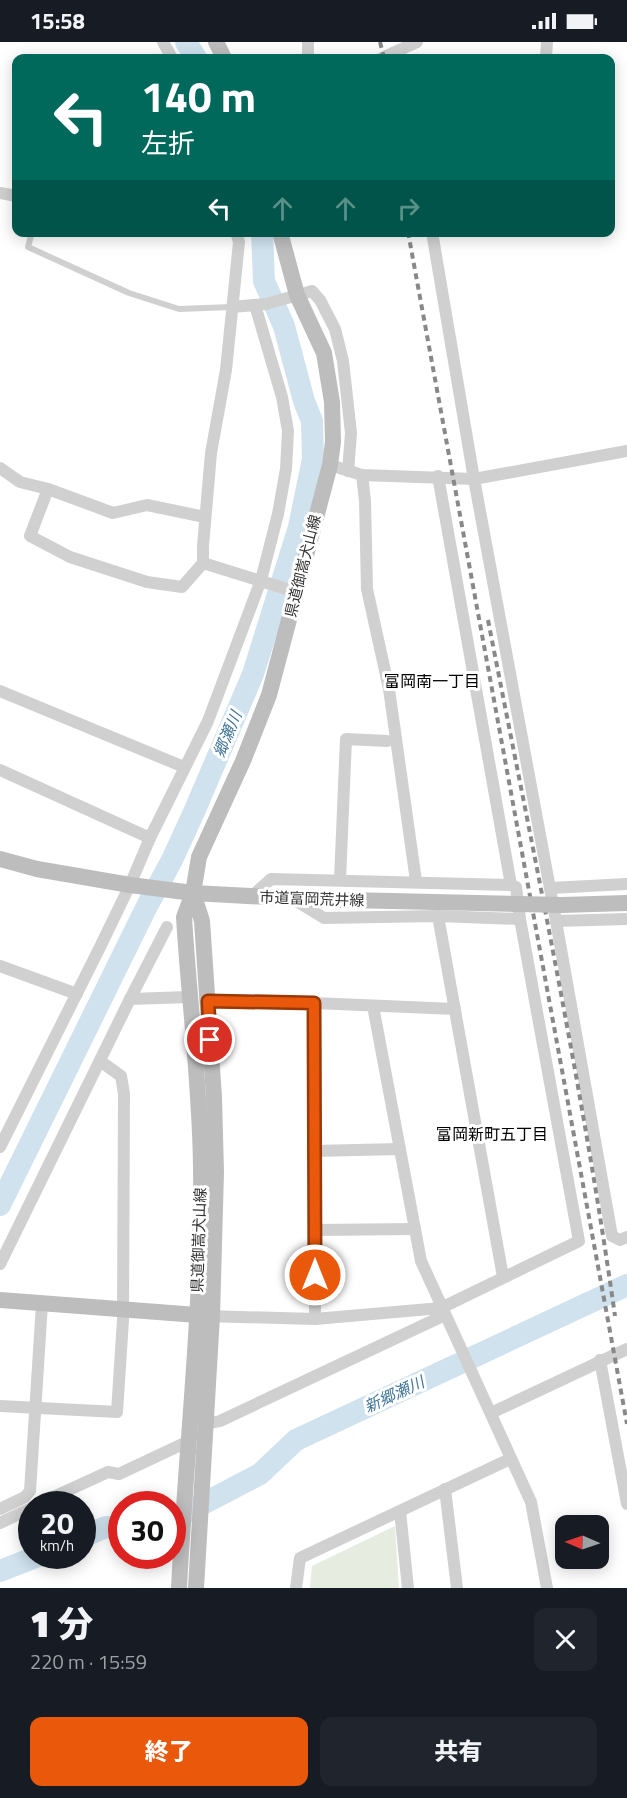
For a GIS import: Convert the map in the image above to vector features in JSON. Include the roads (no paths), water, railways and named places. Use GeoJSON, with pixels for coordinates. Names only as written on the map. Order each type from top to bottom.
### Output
{"type":"FeatureCollection","features":[{"type":"Feature","properties":{"kind":"main road","name":"県道御嵩犬山線"},"geometry":{"type":"LineString","coordinates":[[194,1447],[206,1424],[205,1316],[197,1074],[184,917],[193,893],[199,856],[243,761],[269,695],[330,465],[333,442],[332,402],[324,353],[297,295],[281,237]]}},
{"type":"Feature","properties":{"kind":"main road","name":"市道富岡荒井線"},"geometry":{"type":"LineString","coordinates":[[0,859],[37,869],[193,893],[298,899],[562,905],[627,903]]}},
{"type":"Feature","properties":{"kind":"main road","name":"県道御嵩犬山線"},"geometry":{"type":"LineString","coordinates":[[193,893],[201,921],[208,1001],[216,1173],[194,1447],[190,1547],[196,1588]]}},
{"type":"Feature","properties":{"kind":"main road"},"geometry":{"type":"LineString","coordinates":[[0,1300],[205,1316]]}},
{"type":"Feature","properties":{"kind":"main road","name":"県道御嵩犬山線"},"geometry":{"type":"LineString","coordinates":[[179,1588],[190,1547]]}},
{"type":"Feature","properties":{"kind":"street"},"geometry":{"type":"LineString","coordinates":[[395,54],[417,42]]}},
{"type":"Feature","properties":{"kind":"street"},"geometry":{"type":"LineString","coordinates":[[48,489],[30,536],[70,557],[147,582],[182,587],[203,563],[211,453],[226,370],[239,242],[238,237]]}},
{"type":"Feature","properties":{"kind":"street"},"geometry":{"type":"LineString","coordinates":[[433,237],[474,479],[612,1236],[620,1240],[627,1237]]}},
{"type":"Feature","properties":{"kind":"street"},"geometry":{"type":"LineString","coordinates":[[232,307],[260,305],[312,291],[320,300],[335,329],[343,361],[351,433],[348,471]]}},
{"type":"Feature","properties":{"kind":"street"},"geometry":{"type":"LineString","coordinates":[[0,1147],[77,994],[208,721],[261,580],[278,514],[286,469],[288,431],[260,305]]}},
{"type":"Feature","properties":{"kind":"street"},"geometry":{"type":"LineString","coordinates":[[330,465],[362,475],[474,479],[627,451]]}},
{"type":"Feature","properties":{"kind":"street"},"geometry":{"type":"LineString","coordinates":[[0,468],[20,482],[48,489],[113,513],[147,505],[206,517]]}},
{"type":"Feature","properties":{"kind":"street"},"geometry":{"type":"LineString","coordinates":[[362,475],[365,501],[367,589],[389,690],[416,881]]}},
{"type":"Feature","properties":{"kind":"street"},"geometry":{"type":"LineString","coordinates":[[438,476],[511,885]]}},
{"type":"Feature","properties":{"kind":"street"},"geometry":{"type":"LineString","coordinates":[[203,563],[296,592]]}},
{"type":"Feature","properties":{"kind":"street"},"geometry":{"type":"LineString","coordinates":[[0,691],[184,767]]}},
{"type":"Feature","properties":{"kind":"street"},"geometry":{"type":"LineString","coordinates":[[340,880],[345,739],[387,741]]}},
{"type":"Feature","properties":{"kind":"street"},"geometry":{"type":"LineString","coordinates":[[0,770],[150,838]]}},
{"type":"Feature","properties":{"kind":"street"},"geometry":{"type":"LineString","coordinates":[[206,1424],[220,1421],[443,1311],[503,1277],[579,1241],[516,887],[416,881],[271,879],[251,897]]}},
{"type":"Feature","properties":{"kind":"street"},"geometry":{"type":"LineString","coordinates":[[550,888],[627,885]]}},
{"type":"Feature","properties":{"kind":"street"},"geometry":{"type":"LineString","coordinates":[[298,899],[324,918],[438,916],[520,919]]}},
{"type":"Feature","properties":{"kind":"street"},"geometry":{"type":"LineString","coordinates":[[438,916],[503,1277]]}},
{"type":"Feature","properties":{"kind":"street"},"geometry":{"type":"LineString","coordinates":[[556,921],[627,919]]}},
{"type":"Feature","properties":{"kind":"street"},"geometry":{"type":"LineString","coordinates":[[0,1264],[167,927]]}},
{"type":"Feature","properties":{"kind":"street"},"geometry":{"type":"LineString","coordinates":[[0,966],[77,994]]}},
{"type":"Feature","properties":{"kind":"street"},"geometry":{"type":"LineString","coordinates":[[130,999],[189,997]]}},
{"type":"Feature","properties":{"kind":"street"},"geometry":{"type":"LineString","coordinates":[[208,1001],[455,1009]]}},
{"type":"Feature","properties":{"kind":"street"},"geometry":{"type":"LineString","coordinates":[[314,1003],[315,1319]]}},
{"type":"Feature","properties":{"kind":"street"},"geometry":{"type":"LineString","coordinates":[[373,1006],[421,1261],[531,1502],[547,1588]]}},
{"type":"Feature","properties":{"kind":"street"},"geometry":{"type":"LineString","coordinates":[[0,1407],[117,1412],[123,1310],[124,1094],[121,1076],[100,1060]]}},
{"type":"Feature","properties":{"kind":"street"},"geometry":{"type":"LineString","coordinates":[[314,1151],[400,1149]]}},
{"type":"Feature","properties":{"kind":"street"},"geometry":{"type":"LineString","coordinates":[[315,1230],[415,1229]]}},
{"type":"Feature","properties":{"kind":"street"},"geometry":{"type":"LineString","coordinates":[[0,1509],[25,1497],[30,1491],[42,1304]]}},
{"type":"Feature","properties":{"kind":"street"},"geometry":{"type":"LineString","coordinates":[[205,1316],[315,1319],[443,1311]]}},
{"type":"Feature","properties":{"kind":"street"},"geometry":{"type":"LineString","coordinates":[[490,1413],[627,1349]]}},
{"type":"Feature","properties":{"kind":"street"},"geometry":{"type":"LineString","coordinates":[[600,1360],[627,1504]]}},
{"type":"Feature","properties":{"kind":"street"},"geometry":{"type":"LineString","coordinates":[[66,1491],[108,1472],[119,1474],[194,1447]]}},
{"type":"Feature","properties":{"kind":"street"},"geometry":{"type":"LineString","coordinates":[[296,1588],[300,1558],[510,1459]]}},
{"type":"Feature","properties":{"kind":"street"},"geometry":{"type":"LineString","coordinates":[[445,1489],[457,1588]]}},
{"type":"Feature","properties":{"kind":"street"},"geometry":{"type":"LineString","coordinates":[[400,1510],[408,1588]]}},
{"type":"Feature","properties":{"kind":"street"},"geometry":{"type":"LineString","coordinates":[[0,1523],[18,1515]]}},
{"type":"Feature","properties":{"kind":"lane"},"geometry":{"type":"LineString","coordinates":[[31,237],[28,247],[129,293],[179,309],[232,307]]}},
{"type":"Feature","properties":{"kind":"waterway","name":"郷瀬川"},"geometry":{"type":"LineString","coordinates":[[186,42],[194,54]]}},
{"type":"Feature","properties":{"kind":"waterway","name":"郷瀬川"},"geometry":{"type":"LineString","coordinates":[[0,1205],[194,812],[253,674],[299,527],[313,459],[312,421],[304,401],[284,326],[264,281],[262,237]]}},
{"type":"Feature","properties":{"kind":"waterway","name":"新郷瀬川"},"geometry":{"type":"LineString","coordinates":[[186,1513],[260,1474],[296,1440],[627,1285]]}},
{"type":"Feature","properties":{"kind":"waterway","name":"新郷瀬川"},"geometry":{"type":"LineString","coordinates":[[96,1531],[108,1527]]}},
{"type":"Feature","properties":{"kind":"waterway","name":"新郷瀬川"},"geometry":{"type":"LineString","coordinates":[[0,1571],[18,1564]]}},
{"type":"Feature","properties":{"kind":"railway"},"geometry":{"type":"LineString","coordinates":[[380,42],[383,54]]}},
{"type":"Feature","properties":{"kind":"railway"},"geometry":{"type":"LineString","coordinates":[[409,237],[627,1424]]}},
{"type":"Feature","properties":{"kind":"railway"},"geometry":{"type":"LineString","coordinates":[[488,620],[588,1141],[615,1316]]}},
{"type":"Feature","properties":{"kind":"district","name":"富岡南一丁目"},"geometry":{"type":"Point","coordinates":[432,681]}},
{"type":"Feature","properties":{"kind":"district","name":"富岡新町五丁目"},"geometry":{"type":"Point","coordinates":[492,1134]}}]}
